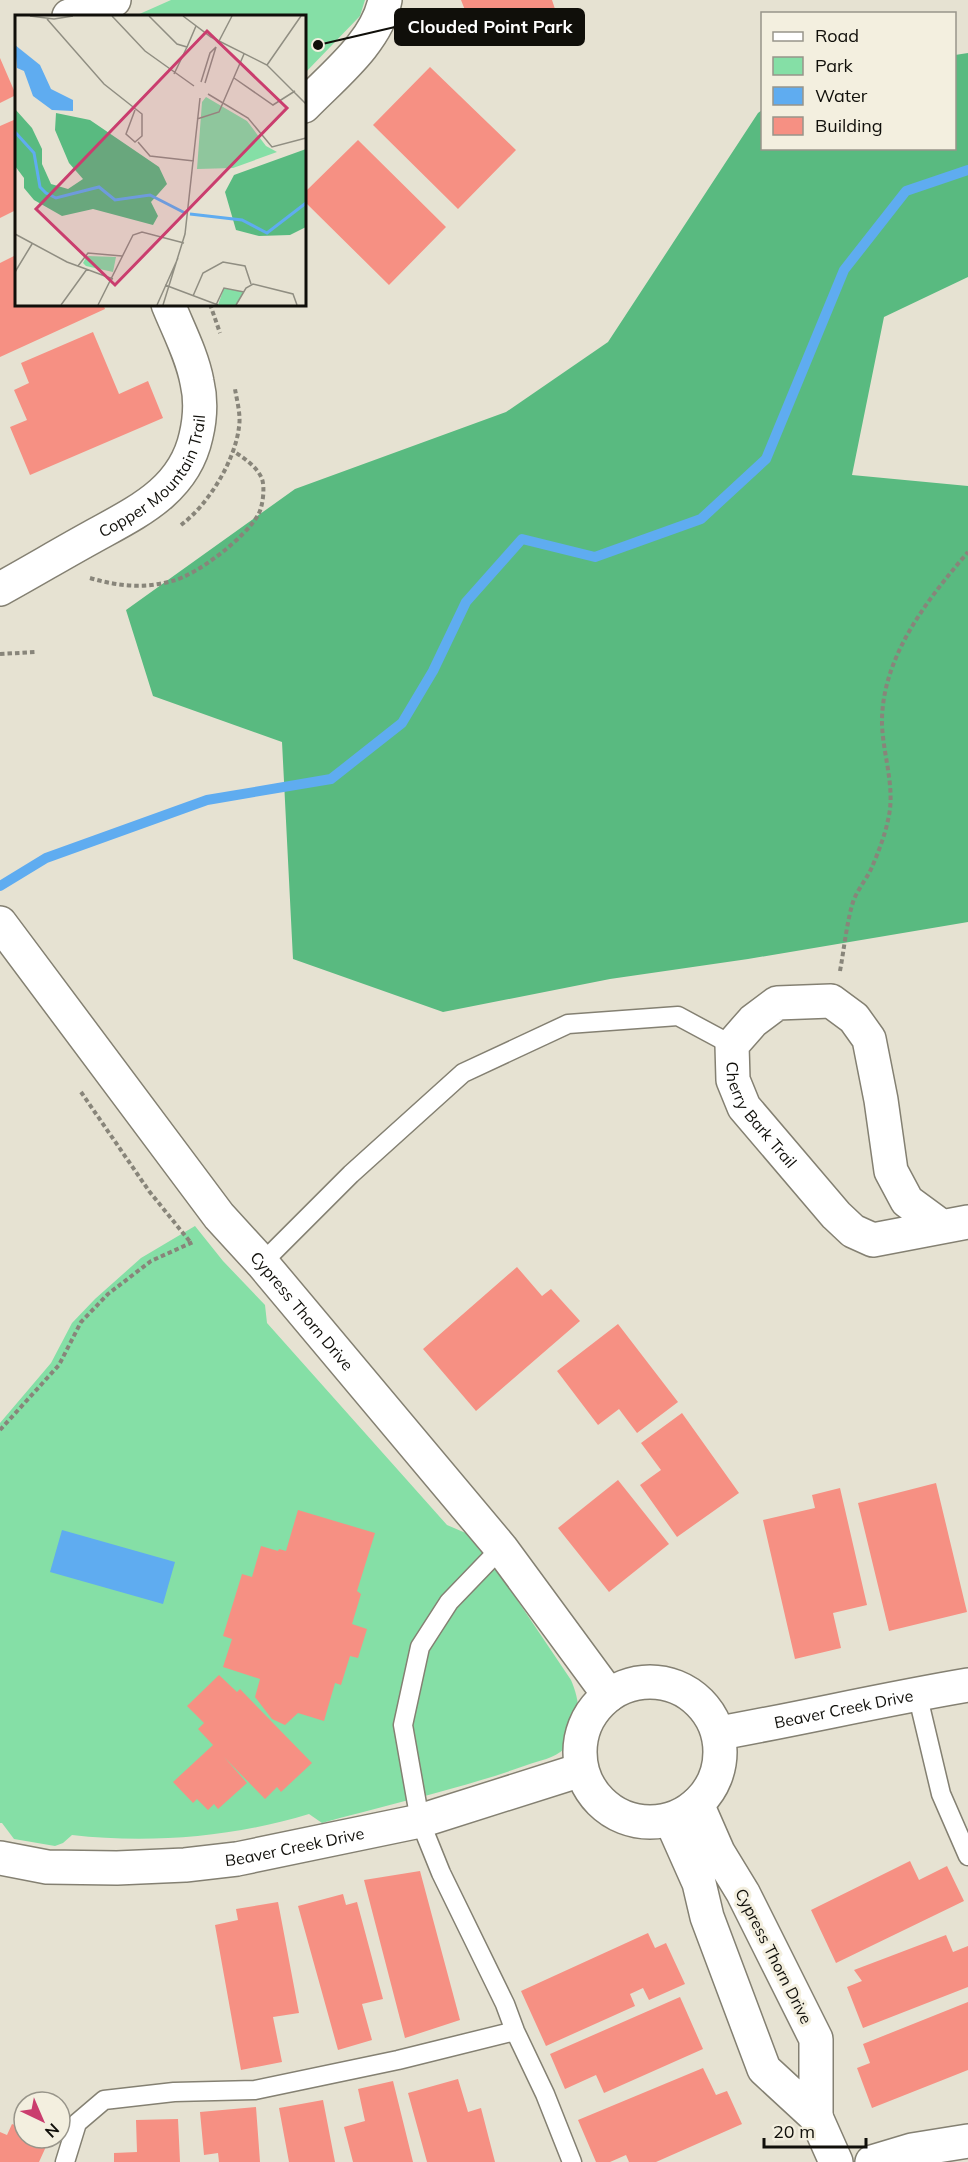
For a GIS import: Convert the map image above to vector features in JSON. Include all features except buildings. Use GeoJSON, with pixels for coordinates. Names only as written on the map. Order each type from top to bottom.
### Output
{"type":"FeatureCollection","features":[{"type":"Feature","properties":{"kind":"street"},"geometry":{"type":"LineString","coordinates":[[48,0],[54,15]]}},
{"type":"Feature","properties":{"kind":"street"},"geometry":{"type":"LineString","coordinates":[[72,15],[114,0]]}},
{"type":"Feature","properties":{"kind":"street"},"geometry":{"type":"LineString","coordinates":[[306,104],[369,39],[380,20],[385,0]]}},
{"type":"Feature","properties":{"kind":"street","name":"Copper Mountain Trail"},"geometry":{"type":"LineString","coordinates":[[0,589],[132,515],[156,499],[184,470],[194,448],[200,403],[192,362],[169,306]]}},
{"type":"Feature","properties":{"kind":"street","name":"Cypress Thorn Drive"},"geometry":{"type":"LineString","coordinates":[[0,923],[219,1216],[262,1263],[501,1548],[609,1695]]}},
{"type":"Feature","properties":{"kind":"street","name":"Cherry Bark Trail"},"geometry":{"type":"LineString","coordinates":[[831,1001],[854,1018],[869,1039],[881,1100],[891,1171],[907,1201],[954,1224],[873,1240],[853,1232],[836,1215],[744,1107],[733,1080],[732,1045],[753,1021],[777,1003],[831,1001]]}},
{"type":"Feature","properties":{"kind":"street"},"geometry":{"type":"LineString","coordinates":[[660,1682],[683,1689],[702,1704],[720,1733],[718,1770],[709,1792],[684,1812],[648,1823],[626,1819],[606,1808],[591,1791],[581,1770],[579,1748],[585,1726],[597,1706],[609,1695],[637,1683],[660,1682]]}},
{"type":"Feature","properties":{"kind":"street","name":"Beaver Creek Drive"},"geometry":{"type":"LineString","coordinates":[[720,1733],[917,1693],[968,1685]]}},
{"type":"Feature","properties":{"kind":"street","name":"Beaver Creek Drive"},"geometry":{"type":"LineString","coordinates":[[0,1858],[47,1867],[117,1868],[185,1865],[237,1858],[420,1821],[581,1770]]}},
{"type":"Feature","properties":{"kind":"street","name":"Cypress Thorn Drive"},"geometry":{"type":"LineString","coordinates":[[684,1812],[707,1917],[764,2069],[816,2117],[836,2162]]}},
{"type":"Feature","properties":{"kind":"street","name":"Cypress Thorn Drive"},"geometry":{"type":"LineString","coordinates":[[684,1812],[718,1852],[743,1893],[816,2039],[816,2117]]}},
{"type":"Feature","properties":{"kind":"street"},"geometry":{"type":"LineString","coordinates":[[872,2162],[912,2150],[968,2141]]}},
{"type":"Feature","properties":{"kind":"lane"},"geometry":{"type":"LineString","coordinates":[[262,1263],[351,1174],[463,1073],[526,1043],[568,1024],[678,1016],[732,1045]]}},
{"type":"Feature","properties":{"kind":"lane"},"geometry":{"type":"LineString","coordinates":[[501,1548],[449,1602],[420,1647],[403,1725],[420,1821],[441,1874],[506,2004],[515,2031],[545,2094],[572,2162]]}},
{"type":"Feature","properties":{"kind":"lane"},"geometry":{"type":"LineString","coordinates":[[917,1693],[941,1794],[968,1856]]}},
{"type":"Feature","properties":{"kind":"lane"},"geometry":{"type":"LineString","coordinates":[[65,2162],[77,2123],[104,2100],[174,2092],[255,2090],[398,2060],[515,2031]]}},
{"type":"Feature","properties":{"kind":"path"},"geometry":{"type":"LineString","coordinates":[[89,578],[113,585],[143,586],[173,581],[203,567],[232,544],[259,514],[262,479],[249,462],[232,450]]}},
{"type":"Feature","properties":{"kind":"path"},"geometry":{"type":"LineString","coordinates":[[839,975],[854,900],[872,867],[889,818],[890,782],[882,725],[883,695],[891,668],[916,622],[968,552]]}},
{"type":"Feature","properties":{"kind":"path"},"geometry":{"type":"LineString","coordinates":[[0,654],[36,652]]}},
{"type":"Feature","properties":{"kind":"path"},"geometry":{"type":"LineString","coordinates":[[149,1191],[191,1243]]}},
{"type":"Feature","properties":{"kind":"path"},"geometry":{"type":"LineString","coordinates":[[0,1430],[59,1365],[81,1322],[108,1294],[152,1261],[191,1243],[219,1216]]}},
{"type":"Feature","properties":{"kind":"green space"},"geometry":{"type":"Polygon","coordinates":[[[171,0],[365,0],[360,16],[306,72],[306,15],[137,15],[171,0]]]}},
{"type":"Feature","properties":{"kind":"green space"},"geometry":{"type":"Polygon","coordinates":[[[968,53],[968,277],[884,317],[852,475],[968,486],[968,922],[748,959],[610,979],[443,1012],[293,959],[282,742],[153,696],[126,610],[295,489],[506,412],[608,342],[761,111],[761,150],[956,150],[956,55],[968,53]]]}},
{"type":"Feature","properties":{"kind":"green space"},"geometry":{"type":"Polygon","coordinates":[[[195,1226],[223,1261],[265,1305],[267,1323],[447,1525],[475,1537],[571,1680],[577,1698],[577,1724],[570,1741],[556,1755],[476,1782],[322,1823],[309,1814],[251,1828],[191,1836],[131,1839],[72,1835],[63,1843],[55,1846],[14,1839],[0,1823],[0,1423],[51,1363],[72,1323],[95,1299],[141,1258],[195,1226]]]}},
{"type":"Feature","properties":{"kind":"water"},"geometry":{"type":"Polygon","coordinates":[[[62,1530],[175,1562],[163,1604],[50,1572],[62,1530]]]}},
{"type":"Feature","properties":{"kind":"waterway"},"geometry":{"type":"LineString","coordinates":[[0,886],[46,858],[207,800],[331,779],[402,723],[433,671],[466,602],[522,539],[595,557],[701,519],[766,459],[844,270],[906,191],[968,170]]}},
{"type":"Feature","properties":{"kind":"place","name":"Clouded Point Park"},"geometry":{"type":"Point","coordinates":[318,45]}}]}
